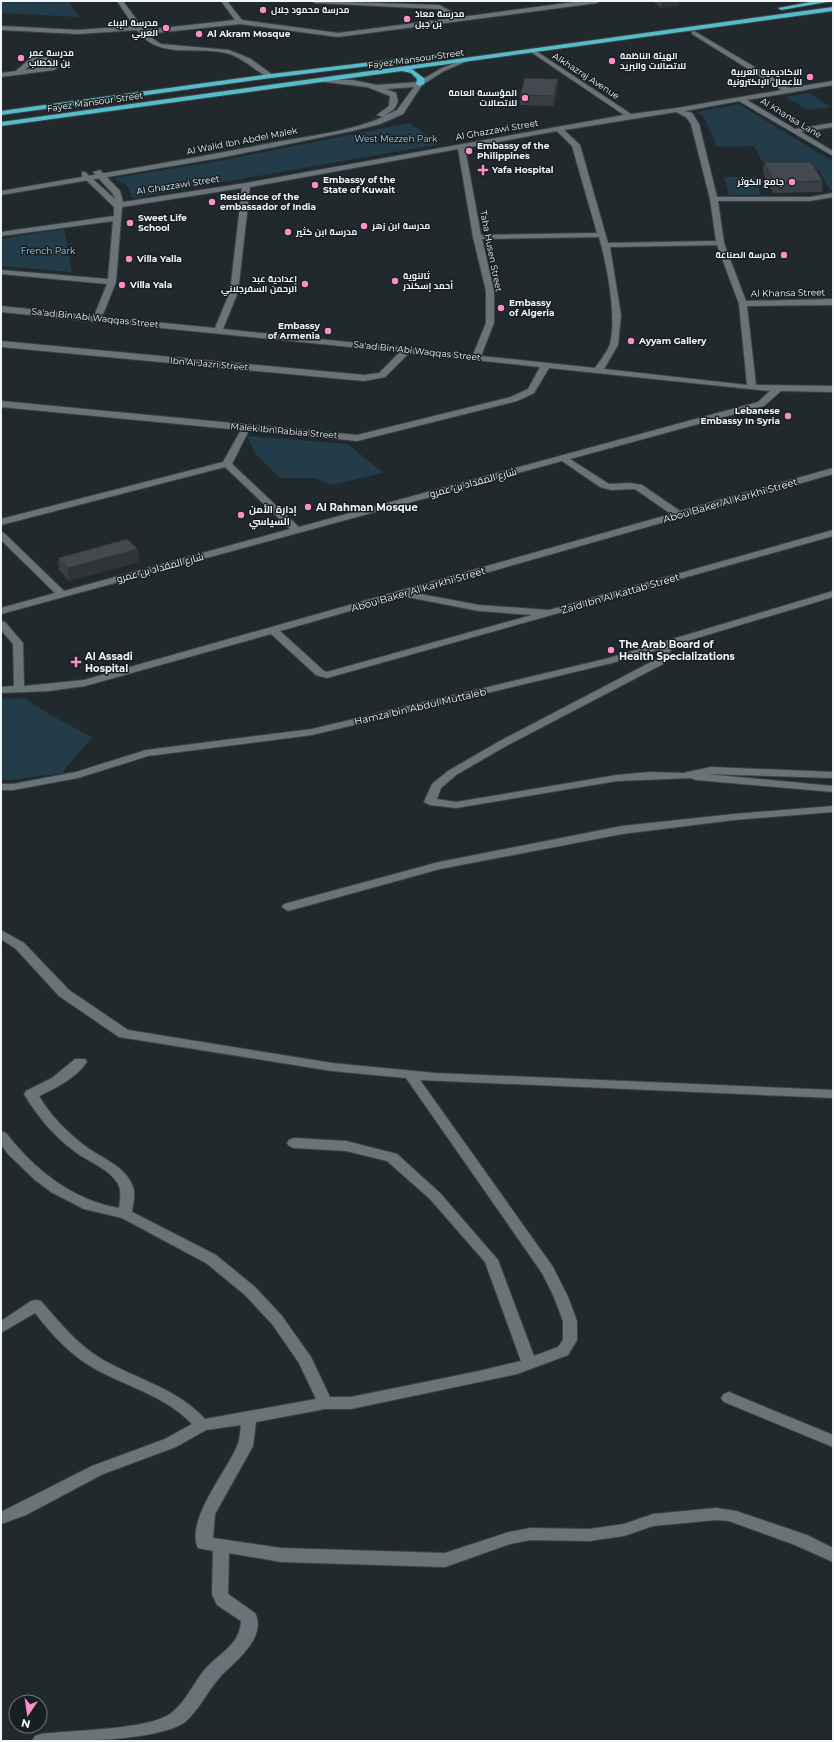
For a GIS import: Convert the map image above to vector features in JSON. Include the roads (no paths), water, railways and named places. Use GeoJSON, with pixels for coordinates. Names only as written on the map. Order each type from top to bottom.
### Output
{"type":"FeatureCollection","features":[{"type":"Feature","properties":{"kind":"highway"},"geometry":{"type":"LineString","coordinates":[[775,9],[830,1]]}},
{"type":"Feature","properties":{"kind":"highway","name":"Fayez Mansour Street"},"geometry":{"type":"LineString","coordinates":[[1,124],[833,9]]}},
{"type":"Feature","properties":{"kind":"highway"},"geometry":{"type":"LineString","coordinates":[[620,38],[694,33],[833,15]]}},
{"type":"Feature","properties":{"kind":"highway","name":"Fayez Mansour Street"},"geometry":{"type":"LineString","coordinates":[[1,114],[271,76],[512,46],[683,22]]}},
{"type":"Feature","properties":{"kind":"highway"},"geometry":{"type":"LineString","coordinates":[[512,46],[491,52],[465,55],[477,58],[533,51]]}},
{"type":"Feature","properties":{"kind":"highway"},"geometry":{"type":"LineString","coordinates":[[368,64],[394,66],[407,69],[421,78],[420,84]]}},
{"type":"Feature","properties":{"kind":"street"},"geometry":{"type":"LineString","coordinates":[[120,1],[140,30],[159,46],[227,51],[249,60],[271,76]]}},
{"type":"Feature","properties":{"kind":"street"},"geometry":{"type":"LineString","coordinates":[[224,1],[240,22]]}},
{"type":"Feature","properties":{"kind":"street"},"geometry":{"type":"LineString","coordinates":[[315,1],[439,6],[461,19]]}},
{"type":"Feature","properties":{"kind":"street"},"geometry":{"type":"LineString","coordinates":[[525,10],[527,1]]}},
{"type":"Feature","properties":{"kind":"street"},"geometry":{"type":"LineString","coordinates":[[1,28],[78,32],[140,30],[240,22],[338,35],[597,1]]}},
{"type":"Feature","properties":{"kind":"street"},"geometry":{"type":"LineString","coordinates":[[694,33],[789,91]]}},
{"type":"Feature","properties":{"kind":"street","name":"Alkhazraj Avenue"},"geometry":{"type":"LineString","coordinates":[[533,51],[630,116]]}},
{"type":"Feature","properties":{"kind":"street","name":"Al Walid Ibn Abdel Malek"},"geometry":{"type":"LineString","coordinates":[[1,193],[87,176],[219,156],[352,129],[396,115],[420,84],[442,70],[464,61]]}},
{"type":"Feature","properties":{"kind":"street"},"geometry":{"type":"LineString","coordinates":[[1,75],[18,73]]}},
{"type":"Feature","properties":{"kind":"street"},"geometry":{"type":"LineString","coordinates":[[325,80],[394,87],[420,84]]}},
{"type":"Feature","properties":{"kind":"street","name":"Al Ghazzawi Street"},"geometry":{"type":"LineString","coordinates":[[117,205],[246,185],[461,146],[560,130],[630,116],[677,110],[833,83]]}},
{"type":"Feature","properties":{"kind":"street"},"geometry":{"type":"LineString","coordinates":[[376,86],[393,96],[412,94]]}},
{"type":"Feature","properties":{"kind":"street","name":"Al Walid Ibn Abdel Malek"},"geometry":{"type":"LineString","coordinates":[[99,174],[368,119],[381,115],[392,108],[395,99],[393,96]]}},
{"type":"Feature","properties":{"kind":"street","name":"Al Khansa Lane"},"geometry":{"type":"LineString","coordinates":[[740,99],[833,154]]}},
{"type":"Feature","properties":{"kind":"street"},"geometry":{"type":"LineString","coordinates":[[677,110],[689,115],[695,124],[714,199],[720,243],[743,304],[752,388]]}},
{"type":"Feature","properties":{"kind":"street"},"geometry":{"type":"LineString","coordinates":[[795,131],[833,125]]}},
{"type":"Feature","properties":{"kind":"street"},"geometry":{"type":"LineString","coordinates":[[560,130],[576,145],[605,245],[617,316],[614,346],[598,371]]}},
{"type":"Feature","properties":{"kind":"street","name":"Taha Husen Street"},"geometry":{"type":"LineString","coordinates":[[461,146],[477,237],[490,291],[490,323],[476,357]]}},
{"type":"Feature","properties":{"kind":"street"},"geometry":{"type":"LineString","coordinates":[[97,319],[112,282],[118,218],[118,196],[99,174]]}},
{"type":"Feature","properties":{"kind":"street"},"geometry":{"type":"LineString","coordinates":[[87,176],[117,205]]}},
{"type":"Feature","properties":{"kind":"street","name":"Al Walid Ibn Abdel Malek"},"geometry":{"type":"LineString","coordinates":[[1,187],[87,176]]}},
{"type":"Feature","properties":{"kind":"street"},"geometry":{"type":"LineString","coordinates":[[218,330],[234,292],[246,185]]}},
{"type":"Feature","properties":{"kind":"street"},"geometry":{"type":"LineString","coordinates":[[714,199],[810,199],[833,195]]}},
{"type":"Feature","properties":{"kind":"street"},"geometry":{"type":"LineString","coordinates":[[1,234],[118,218]]}},
{"type":"Feature","properties":{"kind":"street"},"geometry":{"type":"LineString","coordinates":[[477,237],[602,235]]}},
{"type":"Feature","properties":{"kind":"street"},"geometry":{"type":"LineString","coordinates":[[605,245],[720,243]]}},
{"type":"Feature","properties":{"kind":"street"},"geometry":{"type":"LineString","coordinates":[[1,272],[112,282]]}},
{"type":"Feature","properties":{"kind":"street","name":"Al Khansa Street"},"geometry":{"type":"LineString","coordinates":[[743,304],[833,302]]}},
{"type":"Feature","properties":{"kind":"street","name":"Sa'ad Bin Abi Waqqas Street"},"geometry":{"type":"LineString","coordinates":[[1,309],[476,357],[752,388],[833,389]]}},
{"type":"Feature","properties":{"kind":"street","name":"Ibn Al Jazri Street"},"geometry":{"type":"LineString","coordinates":[[1,344],[364,378],[382,375],[407,350]]}},
{"type":"Feature","properties":{"kind":"street","name":"Malek Ibn Rabiaa Street"},"geometry":{"type":"LineString","coordinates":[[1,404],[357,438],[514,400],[531,391],[546,365]]}},
{"type":"Feature","properties":{"kind":"street","name":"شارع المقداد بن عمرو"},"geometry":{"type":"LineString","coordinates":[[1,611],[761,404],[778,389]]}},
{"type":"Feature","properties":{"kind":"street"},"geometry":{"type":"LineString","coordinates":[[1,522],[226,464],[246,428]]}},
{"type":"Feature","properties":{"kind":"street"},"geometry":{"type":"LineString","coordinates":[[563,458],[606,487],[628,485],[639,487],[679,515]]}},
{"type":"Feature","properties":{"kind":"street"},"geometry":{"type":"LineString","coordinates":[[226,464],[297,530]]}},
{"type":"Feature","properties":{"kind":"street","name":"Abou Baker Al Karkhi Street"},"geometry":{"type":"LineString","coordinates":[[1,690],[49,688],[84,683],[833,471]]}},
{"type":"Feature","properties":{"kind":"street","name":"Zaid Ibn Al Kattab Street"},"geometry":{"type":"LineString","coordinates":[[402,593],[479,608],[549,613],[833,533]]}},
{"type":"Feature","properties":{"kind":"street"},"geometry":{"type":"LineString","coordinates":[[1,536],[62,594]]}},
{"type":"Feature","properties":{"kind":"street","name":"Hamza bin Abdul Muttaleb"},"geometry":{"type":"LineString","coordinates":[[1,787],[13,787],[78,775],[146,753],[312,732],[612,660],[833,594]]}},
{"type":"Feature","properties":{"kind":"street"},"geometry":{"type":"LineString","coordinates":[[272,629],[320,673],[327,675],[549,613]]}},
{"type":"Feature","properties":{"kind":"street"},"geometry":{"type":"LineString","coordinates":[[1,624],[18,644],[19,689]]}},
{"type":"Feature","properties":{"kind":"street"},"geometry":{"type":"LineString","coordinates":[[670,643],[659,662],[502,744],[452,773],[436,786],[430,802],[456,805],[617,778],[650,775],[683,776],[833,789]]}},
{"type":"Feature","properties":{"kind":"street"},"geometry":{"type":"LineString","coordinates":[[683,776],[711,770],[833,775]]}},
{"type":"Feature","properties":{"kind":"street"},"geometry":{"type":"LineString","coordinates":[[288,907],[439,866],[622,830],[734,817],[833,809]]}},
{"type":"Feature","properties":{"kind":"street"},"geometry":{"type":"LineString","coordinates":[[1,934],[20,946],[64,993],[94,1015],[124,1034],[332,1067],[410,1075],[833,1094]]}},
{"type":"Feature","properties":{"kind":"street"},"geometry":{"type":"LineString","coordinates":[[80,1062],[66,1076],[56,1083],[30,1094],[38,1107],[57,1129],[81,1150],[101,1162],[121,1178],[126,1186],[126,1214]]}},
{"type":"Feature","properties":{"kind":"street"},"geometry":{"type":"LineString","coordinates":[[1,1518],[33,1505],[50,1494],[114,1462],[176,1442],[190,1435],[202,1425],[249,1418],[325,1403],[351,1403],[479,1377],[529,1363],[564,1350],[570,1340],[570,1321],[561,1297],[548,1271],[410,1075]]}},
{"type":"Feature","properties":{"kind":"street"},"geometry":{"type":"LineString","coordinates":[[1,1136],[11,1150],[33,1171],[60,1190],[91,1206],[110,1212],[126,1214],[211,1259],[250,1291],[277,1320],[306,1361],[325,1403]]}},
{"type":"Feature","properties":{"kind":"street"},"geometry":{"type":"LineString","coordinates":[[294,1144],[346,1146],[392,1157],[424,1186],[491,1260],[529,1363]]}},
{"type":"Feature","properties":{"kind":"street"},"geometry":{"type":"LineString","coordinates":[[1,1328],[36,1305],[65,1339],[90,1358],[114,1372],[171,1399],[192,1413],[202,1425]]}},
{"type":"Feature","properties":{"kind":"street"},"geometry":{"type":"LineString","coordinates":[[730,1398],[833,1441]]}},
{"type":"Feature","properties":{"kind":"street"},"geometry":{"type":"LineString","coordinates":[[249,1418],[245,1446],[207,1514],[204,1543],[281,1555],[445,1560],[509,1538],[531,1534],[590,1535],[624,1530],[653,1520],[716,1514],[730,1515],[801,1540],[833,1555]]}},
{"type":"Feature","properties":{"kind":"street"},"geometry":{"type":"LineString","coordinates":[[41,1741],[137,1731],[158,1727],[177,1719],[205,1681],[244,1643],[250,1629],[249,1618],[223,1600],[220,1594],[221,1546]]}},
{"type":"Feature","properties":{"kind":"place","name":"مدرسة محمود جلال"},"geometry":{"type":"Point","coordinates":[263,10]}},
{"type":"Feature","properties":{"kind":"place","name":"مدرسة معاذ بن جبل"},"geometry":{"type":"Point","coordinates":[407,19]}},
{"type":"Feature","properties":{"kind":"place","name":"مدرسة الإباء العربي"},"geometry":{"type":"Point","coordinates":[166,28]}},
{"type":"Feature","properties":{"kind":"place","name":"Al Akram Mosque"},"geometry":{"type":"Point","coordinates":[199,34]}},
{"type":"Feature","properties":{"kind":"place","name":"مدرسة عمر بن الخطاب"},"geometry":{"type":"Point","coordinates":[21,58]}},
{"type":"Feature","properties":{"kind":"place","name":"الهيئة الناظمة للاتصالات والبريد"},"geometry":{"type":"Point","coordinates":[612,61]}},
{"type":"Feature","properties":{"kind":"place","name":"الاكاديمية العربية للأعمال الإلكترونية"},"geometry":{"type":"Point","coordinates":[810,77]}},
{"type":"Feature","properties":{"kind":"place","name":"المؤسسة العامة للاتصالات"},"geometry":{"type":"Point","coordinates":[525,98]}},
{"type":"Feature","properties":{"kind":"place","name":"Embassy of the Philippines"},"geometry":{"type":"Point","coordinates":[469,151]}},
{"type":"Feature","properties":{"kind":"place","name":"Yafa Hospital"},"geometry":{"type":"Point","coordinates":[483,170]}},
{"type":"Feature","properties":{"kind":"place","name":"جامع الكوثر"},"geometry":{"type":"Point","coordinates":[792,182]}},
{"type":"Feature","properties":{"kind":"place","name":"Embassy of the State of Kuwait"},"geometry":{"type":"Point","coordinates":[315,185]}},
{"type":"Feature","properties":{"kind":"place","name":"Residence of the embassador of India"},"geometry":{"type":"Point","coordinates":[212,202]}},
{"type":"Feature","properties":{"kind":"place","name":"Sweet Life School"},"geometry":{"type":"Point","coordinates":[130,223]}},
{"type":"Feature","properties":{"kind":"place","name":"مدرسة ابن زهر"},"geometry":{"type":"Point","coordinates":[364,226]}},
{"type":"Feature","properties":{"kind":"place","name":"مدرسة ابن كثير"},"geometry":{"type":"Point","coordinates":[288,232]}},
{"type":"Feature","properties":{"kind":"place","name":"مدرسة الصناعة"},"geometry":{"type":"Point","coordinates":[784,255]}},
{"type":"Feature","properties":{"kind":"place","name":"Villa Yalla"},"geometry":{"type":"Point","coordinates":[129,259]}},
{"type":"Feature","properties":{"kind":"place","name":"ثالنوية أحمد إسكندر"},"geometry":{"type":"Point","coordinates":[395,281]}},
{"type":"Feature","properties":{"kind":"place","name":"إعدادية عبد الرحمن السفرجلاني"},"geometry":{"type":"Point","coordinates":[305,284]}},
{"type":"Feature","properties":{"kind":"place","name":"Villa Yala"},"geometry":{"type":"Point","coordinates":[122,285]}},
{"type":"Feature","properties":{"kind":"place","name":"Embassy of Algeria"},"geometry":{"type":"Point","coordinates":[501,308]}},
{"type":"Feature","properties":{"kind":"place","name":"Embassy of Armenia"},"geometry":{"type":"Point","coordinates":[328,331]}},
{"type":"Feature","properties":{"kind":"place","name":"Ayyam Gallery"},"geometry":{"type":"Point","coordinates":[631,341]}},
{"type":"Feature","properties":{"kind":"place","name":"Lebanese Embassy In Syria"},"geometry":{"type":"Point","coordinates":[788,416]}},
{"type":"Feature","properties":{"kind":"place","name":"Al Rahman Mosque"},"geometry":{"type":"Point","coordinates":[308,507]}},
{"type":"Feature","properties":{"kind":"place","name":"إدارة الأمن السياسي"},"geometry":{"type":"Point","coordinates":[241,515]}},
{"type":"Feature","properties":{"kind":"place","name":"The Arab Board of Health Specializations"},"geometry":{"type":"Point","coordinates":[611,650]}},
{"type":"Feature","properties":{"kind":"place","name":"Al Assadi Hospital"},"geometry":{"type":"Point","coordinates":[76,662]}},
{"type":"Feature","properties":{"kind":"park label","name":"West Mezzeh Park"},"geometry":{"type":"Point","coordinates":[396,139]}},
{"type":"Feature","properties":{"kind":"park label","name":"French Park"},"geometry":{"type":"Point","coordinates":[48,251]}}]}
